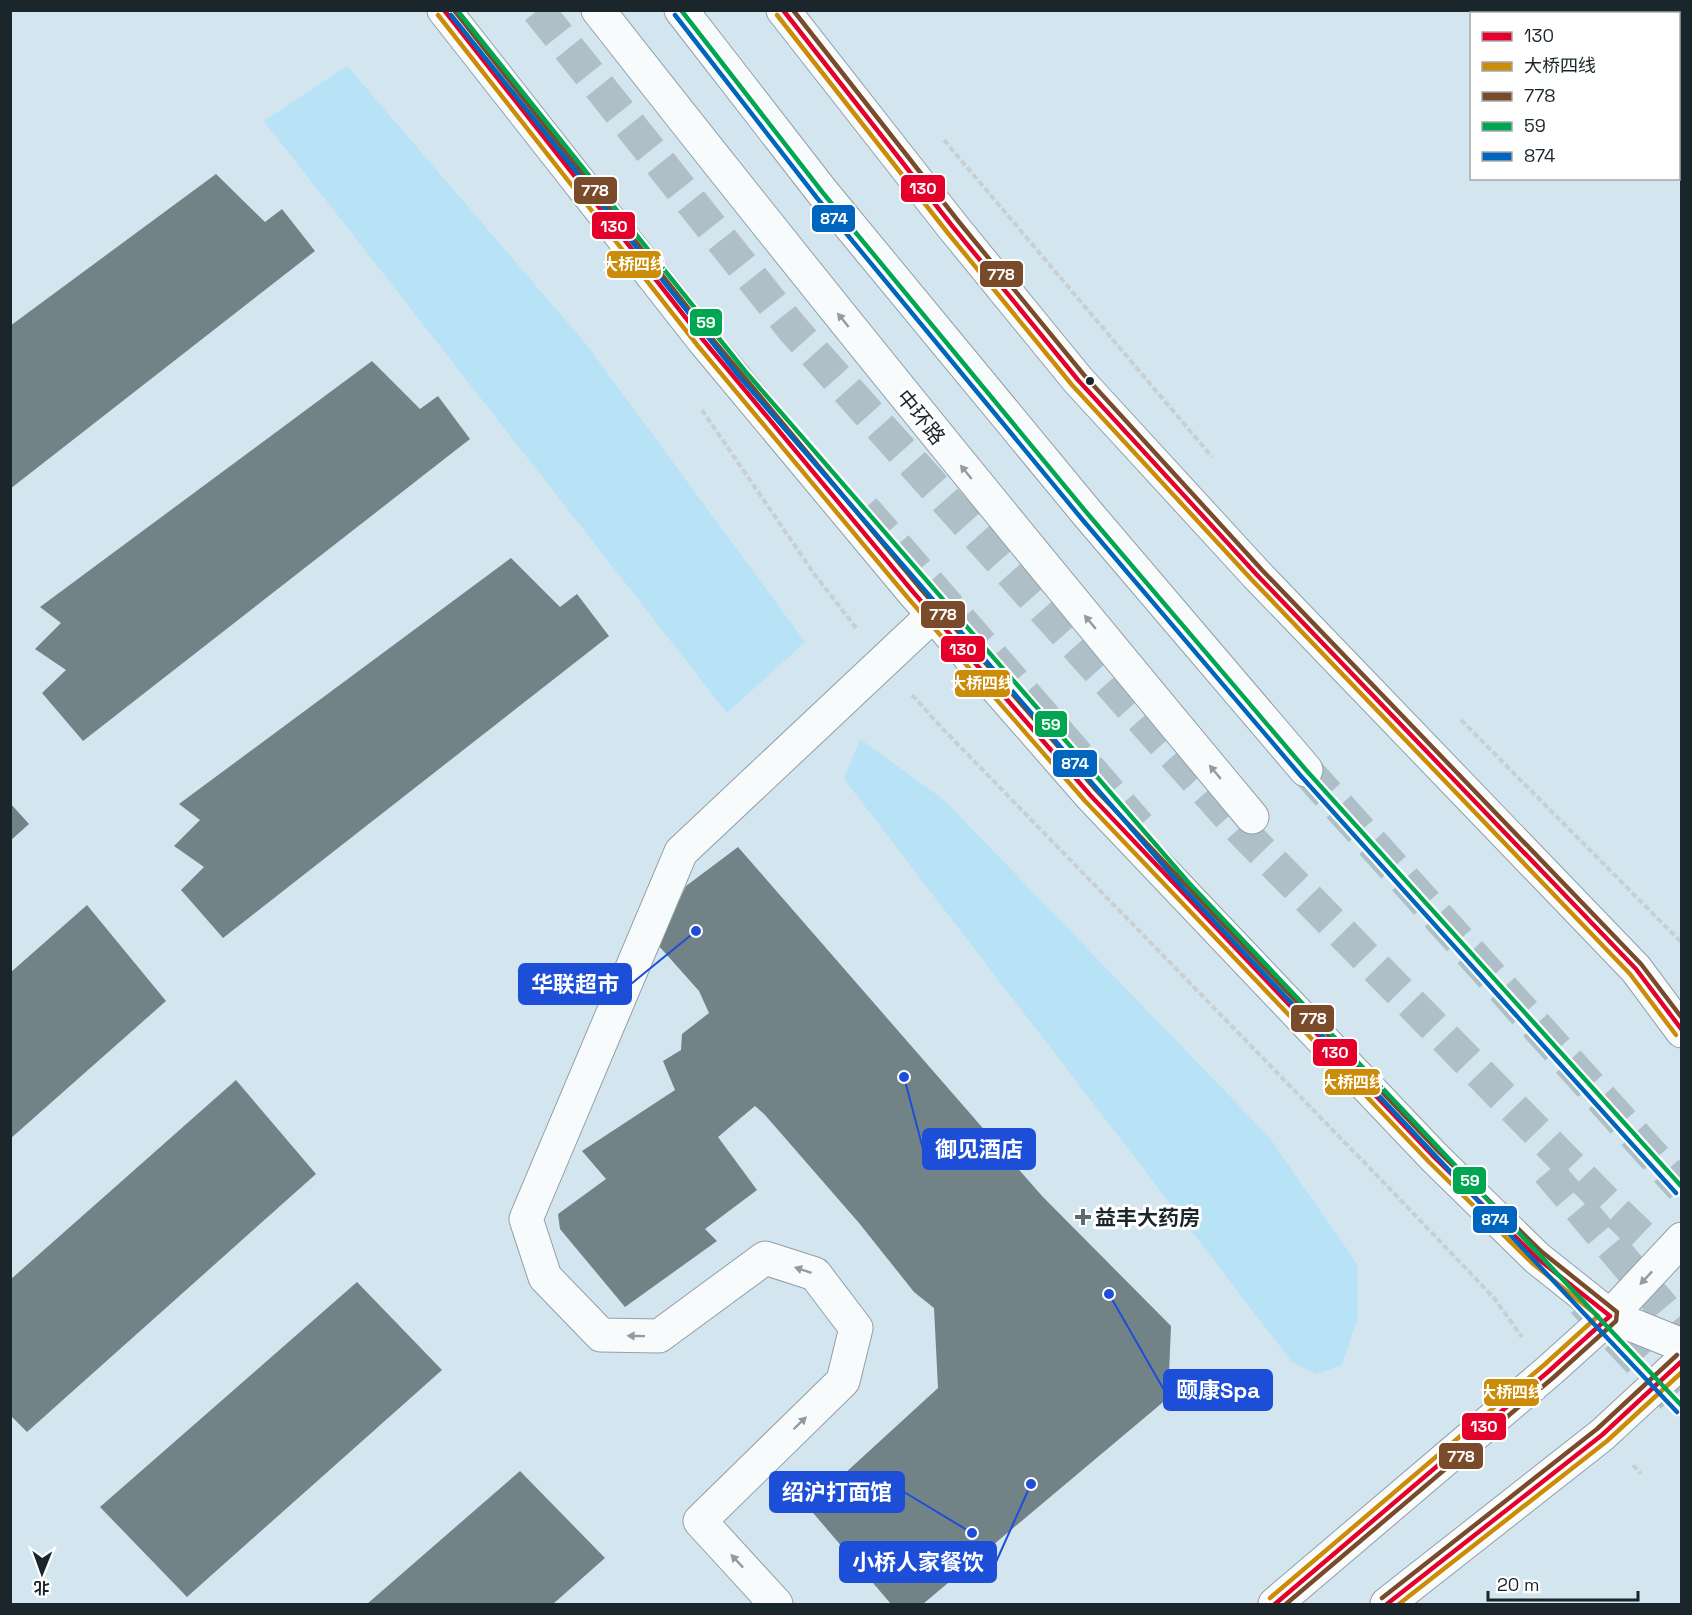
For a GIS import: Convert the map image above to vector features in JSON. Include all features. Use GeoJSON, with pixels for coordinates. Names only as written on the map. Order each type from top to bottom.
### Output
{"type":"FeatureCollection","features":[{"type":"Feature","properties":{"kind":"main road"},"geometry":{"type":"LineString","coordinates":[[444,10],[704,341],[933,615],[1091,796],[1434,1157],[1537,1258],[1610,1316],[1682,1345]]}},
{"type":"Feature","properties":{"kind":"main road","name":"中环路"},"geometry":{"type":"LineString","coordinates":[[598,10],[772,233],[1034,556],[1252,817]]}},
{"type":"Feature","properties":{"kind":"main road"},"geometry":{"type":"LineString","coordinates":[[681,10],[824,193],[1065,486],[1306,770]]}},
{"type":"Feature","properties":{"kind":"main road"},"geometry":{"type":"LineString","coordinates":[[783,10],[945,218],[1078,380],[1257,575],[1636,969],[1682,1031]]}},
{"type":"Feature","properties":{"kind":"main road"},"geometry":{"type":"LineString","coordinates":[[776,1605],[700,1521],[843,1381],[856,1328],[815,1274],[765,1258],[658,1336],[601,1335],[544,1277],[526,1219],[681,852],[933,615]]}},
{"type":"Feature","properties":{"kind":"main road"},"geometry":{"type":"LineString","coordinates":[[1275,1605],[1549,1371],[1610,1316],[1682,1239]]}},
{"type":"Feature","properties":{"kind":"main road"},"geometry":{"type":"LineString","coordinates":[[1388,1605],[1602,1435],[1682,1361]]}},
{"type":"Feature","properties":{"kind":"path"},"geometry":{"type":"LineString","coordinates":[[939,134],[1215,460]]}},
{"type":"Feature","properties":{"kind":"path"},"geometry":{"type":"LineString","coordinates":[[1458,717],[1682,943]]}},
{"type":"Feature","properties":{"kind":"shaded area"},"geometry":{"type":"Polygon","coordinates":[[[347,66],[586,344],[805,642],[727,713],[264,121],[347,66]]]}},
{"type":"Feature","properties":{"kind":"shaded area"},"geometry":{"type":"Polygon","coordinates":[[[860,739],[944,800],[1269,1137],[1357,1264],[1358,1317],[1342,1365],[1316,1374],[1292,1362],[844,779],[860,739]]]}},
{"type":"Feature","properties":{"kind":"building"},"geometry":{"type":"Polygon","coordinates":[[[216,174],[265,222],[282,209],[315,251],[10,489],[10,326],[216,174]]]}},
{"type":"Feature","properties":{"kind":"building"},"geometry":{"type":"Polygon","coordinates":[[[372,361],[420,409],[438,396],[470,439],[83,741],[42,693],[66,670],[35,649],[61,623],[40,607],[372,361]]]}},
{"type":"Feature","properties":{"kind":"building"},"geometry":{"type":"Polygon","coordinates":[[[511,558],[560,607],[577,594],[609,636],[223,938],[181,890],[204,867],[174,846],[200,820],[179,804],[511,558]]]}},
{"type":"Feature","properties":{"kind":"building"},"geometry":{"type":"Polygon","coordinates":[[[10,803],[29,824],[10,841],[10,803]]]}},
{"type":"Feature","properties":{"kind":"building"},"geometry":{"type":"Polygon","coordinates":[[[738,847],[1042,1196],[1171,1326],[1168,1398],[923,1604],[891,1604],[808,1507],[938,1388],[934,1308],[914,1292],[859,1223],[765,1115],[755,1106],[718,1137],[757,1190],[705,1229],[717,1241],[625,1307],[560,1229],[558,1214],[606,1179],[582,1151],[675,1090],[663,1061],[681,1050],[682,1034],[709,1013],[699,991],[658,945],[686,886],[738,847]]]}},
{"type":"Feature","properties":{"kind":"building"},"geometry":{"type":"Polygon","coordinates":[[[87,905],[166,1001],[10,1139],[10,973],[87,905]]]}},
{"type":"Feature","properties":{"kind":"building"},"geometry":{"type":"Polygon","coordinates":[[[236,1080],[316,1174],[27,1432],[10,1415],[10,1280],[236,1080]]]}},
{"type":"Feature","properties":{"kind":"building"},"geometry":{"type":"Polygon","coordinates":[[[357,1282],[442,1370],[187,1597],[100,1507],[357,1282]]]}},
{"type":"Feature","properties":{"kind":"building"},"geometry":{"type":"Polygon","coordinates":[[[520,1471],[605,1558],[553,1604],[367,1604],[520,1471]]]}},
{"type":"Feature","properties":{"kind":"tunnel"},"geometry":{"type":"LineString","coordinates":[[538,10],[792,328],[1241,830],[1609,1205],[1682,1275]]}},
{"type":"Feature","properties":{"kind":"tunnel"},"geometry":{"type":"LineString","coordinates":[[864,509],[1139,826]]}},
{"type":"Feature","properties":{"kind":"tunnel"},"geometry":{"type":"LineString","coordinates":[[1306,770],[1682,1188]]}},
{"type":"Feature","properties":{"kind":"tunnel"},"geometry":{"type":"LineString","coordinates":[[1548,1171],[1682,1330]]}},
{"type":"Feature","properties":{"kind":"tunnel"},"geometry":{"type":"LineString","coordinates":[[1583,1302],[1682,1407]]}},
{"type":"Feature","properties":{"kind":"transit line","name":"130"},"geometry":{"type":"LineString","coordinates":[[444,10],[704,341],[914,593],[1091,796],[1434,1157],[1537,1258],[1610,1316],[1549,1371],[1275,1604]]}},
{"type":"Feature","properties":{"kind":"transit line","name":"778"},"geometry":{"type":"LineString","coordinates":[[454,10],[710,336],[920,588],[1097,791],[1439,1152],[1542,1252],[1617,1312],[1616,1321],[1554,1377],[1286,1604]]}},
{"type":"Feature","properties":{"kind":"transit line","name":"59"},"geometry":{"type":"LineString","coordinates":[[457,10],[745,371],[1189,883],[1682,1406]]}},
{"type":"Feature","properties":{"kind":"transit line","name":"59"},"geometry":{"type":"LineString","coordinates":[[681,10],[823,193],[1087,513],[1306,770],[1682,1187]]}},
{"type":"Feature","properties":{"kind":"transit line","name":"130"},"geometry":{"type":"LineString","coordinates":[[783,10],[953,227],[1078,380],[1257,575],[1636,969],[1682,1030]]}},
{"type":"Feature","properties":{"kind":"transit line","name":"778"},"geometry":{"type":"LineString","coordinates":[[793,10],[959,222],[1084,375],[1262,570],[1641,964],[1682,1018]]}},
{"type":"Feature","properties":{"kind":"transit line","name":"大桥四线"},"geometry":{"type":"LineString","coordinates":[[438,15],[698,346],[908,598],[1085,801],[1429,1162],[1532,1263],[1598,1316],[1544,1365],[1270,1598]]}},
{"type":"Feature","properties":{"kind":"transit line","name":"874"},"geometry":{"type":"LineString","coordinates":[[451,15],[739,376],[1183,888],[1677,1412]]}},
{"type":"Feature","properties":{"kind":"transit line","name":"874"},"geometry":{"type":"LineString","coordinates":[[675,15],[817,198],[1081,518],[1300,775],[1676,1193]]}},
{"type":"Feature","properties":{"kind":"transit line","name":"大桥四线"},"geometry":{"type":"LineString","coordinates":[[777,15],[947,232],[1072,385],[1252,580],[1630,974],[1676,1035]]}},
{"type":"Feature","properties":{"kind":"transit line","name":"778"},"geometry":{"type":"LineString","coordinates":[[1382,1598],[1597,1429],[1677,1355]]}},
{"type":"Feature","properties":{"kind":"transit line","name":"130"},"geometry":{"type":"LineString","coordinates":[[1387,1604],[1602,1435],[1682,1361]]}},
{"type":"Feature","properties":{"kind":"transit line","name":"大桥四线"},"geometry":{"type":"LineString","coordinates":[[1399,1604],[1607,1441],[1682,1372]]}},
{"type":"Feature","properties":{"kind":"place","name":"华联超市"},"geometry":{"type":"Point","coordinates":[696,931]}},
{"type":"Feature","properties":{"kind":"place","name":"御见酒店"},"geometry":{"type":"Point","coordinates":[904,1077]}},
{"type":"Feature","properties":{"kind":"place","name":"益丰大药房"},"geometry":{"type":"Point","coordinates":[1083,1217]}},
{"type":"Feature","properties":{"kind":"place","name":"颐康Spa"},"geometry":{"type":"Point","coordinates":[1109,1294]}},
{"type":"Feature","properties":{"kind":"place","name":"小桥人家餐饮"},"geometry":{"type":"Point","coordinates":[1031,1484]}},
{"type":"Feature","properties":{"kind":"place","name":"绍沪打面馆"},"geometry":{"type":"Point","coordinates":[972,1533]}}]}
